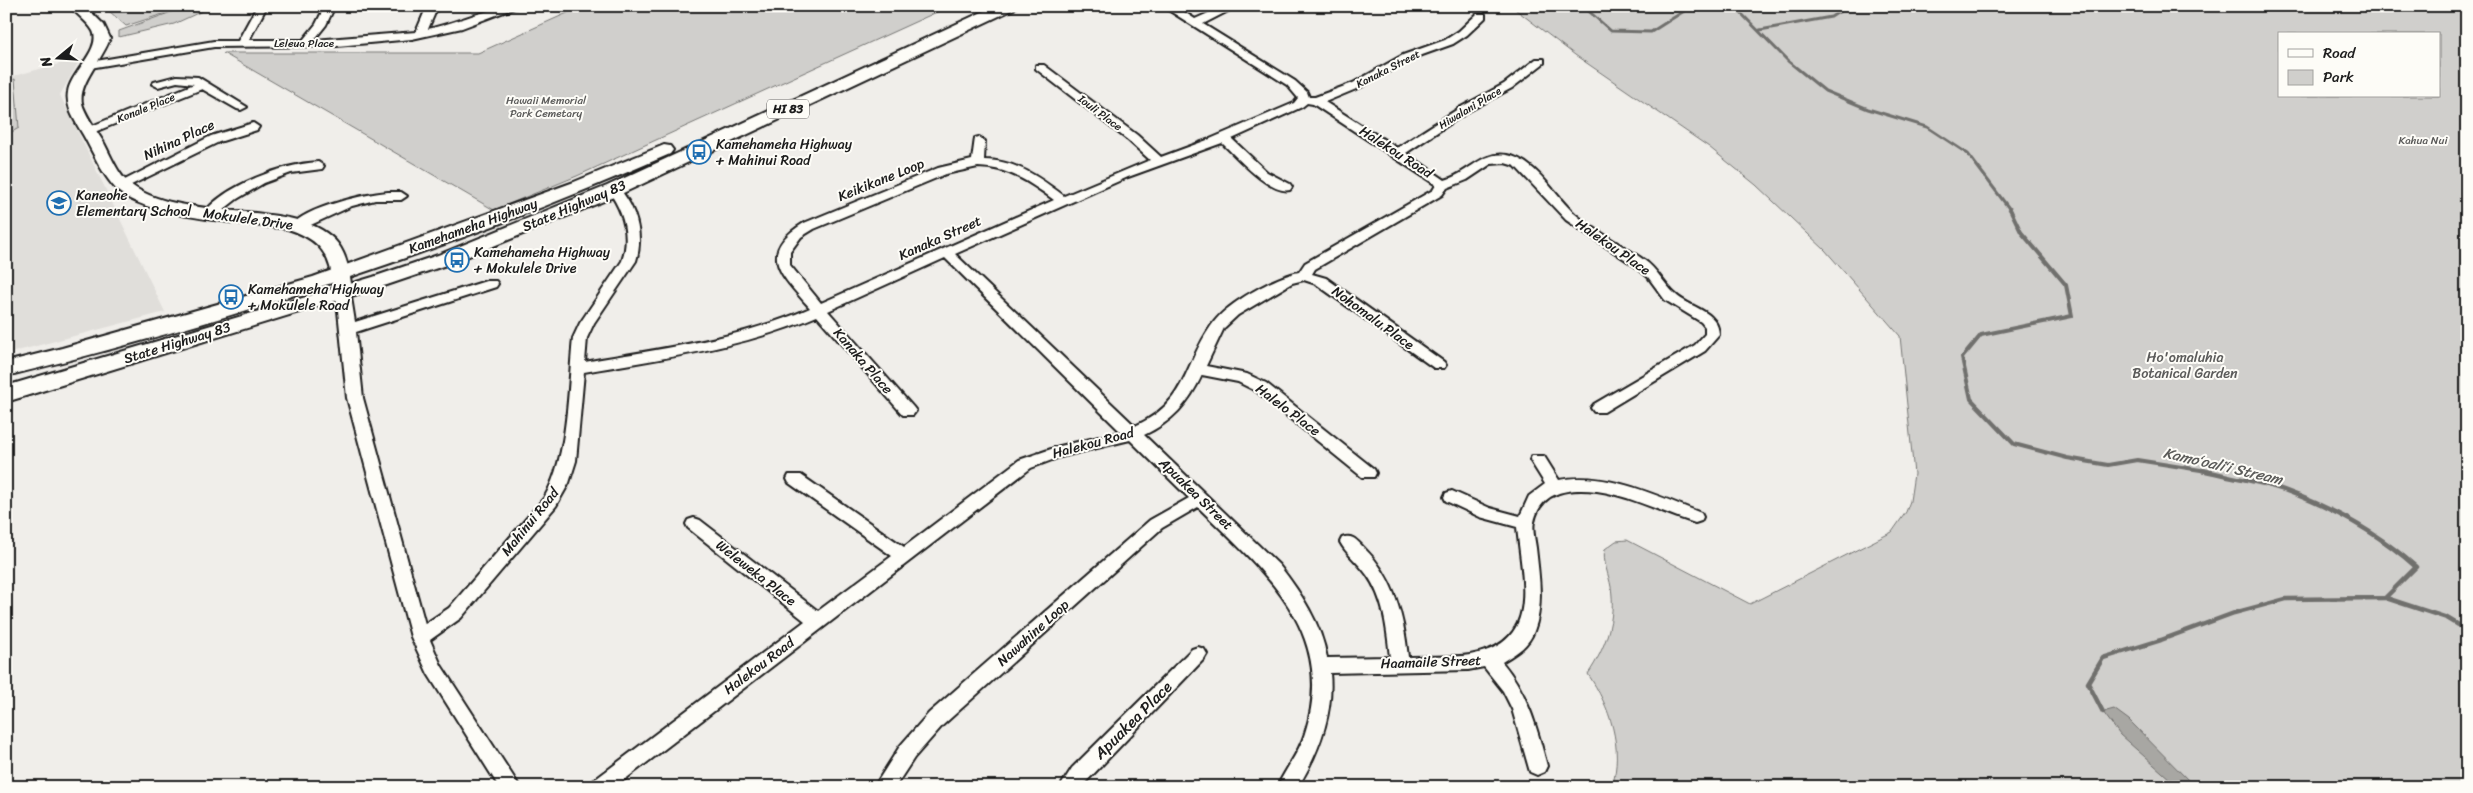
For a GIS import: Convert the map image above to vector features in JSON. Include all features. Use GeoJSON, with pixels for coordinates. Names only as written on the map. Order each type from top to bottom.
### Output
{"type":"FeatureCollection","features":[{"type":"Feature","properties":{"kind":"main road","name":"HI 83"},"geometry":{"type":"LineString","coordinates":[[610,182],[975,6]]}},
{"type":"Feature","properties":{"kind":"main road","name":"State Highway 83"},"geometry":{"type":"LineString","coordinates":[[6,394],[342,282],[445,259],[610,182],[962,28],[1008,6]]}},
{"type":"Feature","properties":{"kind":"main road"},"geometry":{"type":"LineString","coordinates":[[946,20],[962,28]]}},
{"type":"Feature","properties":{"kind":"main road","name":"HI 83"},"geometry":{"type":"LineString","coordinates":[[6,369],[342,282]]}},
{"type":"Feature","properties":{"kind":"street","name":"Mokulele Drive"},"geometry":{"type":"LineString","coordinates":[[77,6],[96,24],[102,33],[100,48],[76,86],[73,98],[76,108],[88,130],[121,185],[131,193],[149,202],[171,208],[297,226],[312,231],[327,241],[340,263],[349,329],[350,368],[355,398],[420,637]]}},
{"type":"Feature","properties":{"kind":"street"},"geometry":{"type":"LineString","coordinates":[[242,43],[262,6]]}},
{"type":"Feature","properties":{"kind":"street"},"geometry":{"type":"LineString","coordinates":[[306,43],[321,25],[330,6]]}},
{"type":"Feature","properties":{"kind":"street"},"geometry":{"type":"LineString","coordinates":[[421,34],[429,11],[433,6]]}},
{"type":"Feature","properties":{"kind":"street","name":"Halekou Road"},"geometry":{"type":"LineString","coordinates":[[600,787],[1025,464],[1044,456],[1134,434],[1155,423],[1174,408],[1188,391],[1214,333],[1225,319],[1238,309],[1289,279],[1304,276],[1310,266],[1438,192],[1442,185],[1439,180],[1310,100],[1291,83],[1167,6]]}},
{"type":"Feature","properties":{"kind":"street"},"geometry":{"type":"LineString","coordinates":[[1195,23],[1233,6]]}},
{"type":"Feature","properties":{"kind":"street","name":"Leleua Place"},"geometry":{"type":"LineString","coordinates":[[90,65],[203,45],[354,42],[421,34],[466,24],[510,7]]}},
{"type":"Feature","properties":{"kind":"street","name":"Kanaka Street"},"geometry":{"type":"LineString","coordinates":[[578,368],[749,336],[779,327],[1158,161],[1224,138],[1310,100],[1357,85],[1407,58],[1449,42],[1463,33],[1481,16]]}},
{"type":"Feature","properties":{"kind":"street","name":"Hiwalani Place"},"geometry":{"type":"LineString","coordinates":[[1398,153],[1465,109],[1508,86],[1540,61]]}},
{"type":"Feature","properties":{"kind":"street","name":"Iouli Place"},"geometry":{"type":"LineString","coordinates":[[1040,67],[1133,138],[1158,161]]}},
{"type":"Feature","properties":{"kind":"street","name":"Konale Place"},"geometry":{"type":"LineString","coordinates":[[158,84],[187,78],[194,79],[241,107]]}},
{"type":"Feature","properties":{"kind":"street","name":"Konale Place"},"geometry":{"type":"LineString","coordinates":[[88,130],[204,84]]}},
{"type":"Feature","properties":{"kind":"street","name":"Nihina Place"},"geometry":{"type":"LineString","coordinates":[[121,185],[215,139],[253,127]]}},
{"type":"Feature","properties":{"kind":"street"},"geometry":{"type":"LineString","coordinates":[[1224,138],[1259,171],[1286,186]]}},
{"type":"Feature","properties":{"kind":"street"},"geometry":{"type":"LineString","coordinates":[[978,163],[979,141]]}},
{"type":"Feature","properties":{"kind":"street","name":"Halekou Place"},"geometry":{"type":"LineString","coordinates":[[1442,185],[1459,181],[1486,160],[1500,158],[1519,162],[1571,217],[1640,263],[1653,274],[1670,297],[1702,315],[1710,323],[1712,334],[1700,348],[1600,408]]}},
{"type":"Feature","properties":{"kind":"street","name":"Keikikane Loop"},"geometry":{"type":"LineString","coordinates":[[819,310],[783,268],[781,257],[783,251],[795,235],[809,226],[942,171],[978,163],[1000,164],[1022,171],[1063,201]]}},
{"type":"Feature","properties":{"kind":"street"},"geometry":{"type":"LineString","coordinates":[[209,214],[232,195],[255,183],[297,168],[318,166]]}},
{"type":"Feature","properties":{"kind":"street","name":"Mahinui Road"},"geometry":{"type":"LineString","coordinates":[[420,637],[454,613],[556,492],[568,461],[583,331],[629,261],[633,250],[631,225],[619,194],[610,182]]}},
{"type":"Feature","properties":{"kind":"street"},"geometry":{"type":"LineString","coordinates":[[297,226],[330,208],[380,197],[402,196]]}},
{"type":"Feature","properties":{"kind":"street","name":"Apuakea Street"},"geometry":{"type":"LineString","coordinates":[[946,253],[1286,584],[1306,616],[1314,634],[1321,666],[1322,691],[1316,727],[1302,764],[1287,787]]}},
{"type":"Feature","properties":{"kind":"street","name":"Nohomalu Place"},"geometry":{"type":"LineString","coordinates":[[1304,276],[1321,281],[1439,366]]}},
{"type":"Feature","properties":{"kind":"street"},"geometry":{"type":"LineString","coordinates":[[349,329],[491,284]]}},
{"type":"Feature","properties":{"kind":"street","name":"Kanaka Place"},"geometry":{"type":"LineString","coordinates":[[819,310],[908,411]]}},
{"type":"Feature","properties":{"kind":"street","name":"Halelo Place"},"geometry":{"type":"LineString","coordinates":[[1198,369],[1242,378],[1261,387],[1368,473]]}},
{"type":"Feature","properties":{"kind":"street"},"geometry":{"type":"LineString","coordinates":[[1538,460],[1555,487]]}},
{"type":"Feature","properties":{"kind":"street"},"geometry":{"type":"LineString","coordinates":[[795,479],[904,555]]}},
{"type":"Feature","properties":{"kind":"street","name":"Haamaile Street"},"geometry":{"type":"LineString","coordinates":[[1321,666],[1468,663],[1489,660],[1515,646],[1527,631],[1530,622],[1531,605],[1525,523],[1534,502],[1555,487],[1580,483],[1607,486],[1695,517]]}},
{"type":"Feature","properties":{"kind":"street"},"geometry":{"type":"LineString","coordinates":[[1452,497],[1486,513],[1525,523]]}},
{"type":"Feature","properties":{"kind":"street","name":"Nawahine Loop"},"geometry":{"type":"LineString","coordinates":[[884,787],[907,752],[936,719],[1156,524],[1200,499]]}},
{"type":"Feature","properties":{"kind":"street","name":"Weleweka Place"},"geometry":{"type":"LineString","coordinates":[[694,524],[818,621]]}},
{"type":"Feature","properties":{"kind":"street"},"geometry":{"type":"LineString","coordinates":[[1348,542],[1371,565],[1388,593],[1396,626],[1400,664]]}},
{"type":"Feature","properties":{"kind":"street"},"geometry":{"type":"LineString","coordinates":[[420,637],[438,676],[510,787]]}},
{"type":"Feature","properties":{"kind":"street","name":"Apuakea Place"},"geometry":{"type":"LineString","coordinates":[[1070,787],[1079,774],[1198,654]]}},
{"type":"Feature","properties":{"kind":"street"},"geometry":{"type":"LineString","coordinates":[[1489,660],[1510,684],[1519,700],[1536,766]]}},
{"type":"Feature","properties":{"kind":"shaded area","name":"Kaneohe Elementary School"},"geometry":{"type":"Polygon","coordinates":[[[81,58],[60,95],[165,312],[6,354],[6,78],[81,58]]]}},
{"type":"Feature","properties":{"kind":"shaded area"},"geometry":{"type":"Polygon","coordinates":[[[2114,709],[2129,720],[2195,787],[2179,787],[2120,735],[2103,712],[2114,709]]]}},
{"type":"Feature","properties":{"kind":"green space"},"geometry":{"type":"Polygon","coordinates":[[[122,6],[171,6],[175,10],[126,26],[109,11],[122,6]]]}},
{"type":"Feature","properties":{"kind":"green space"},"geometry":{"type":"Polygon","coordinates":[[[188,6],[213,6],[174,24],[119,37],[119,31],[188,6]]]}},
{"type":"Feature","properties":{"kind":"green space","name":"Hawaii Memorial Park Cemetary"},"geometry":{"type":"Polygon","coordinates":[[[583,6],[950,6],[577,176],[494,210],[223,53],[478,53],[583,6]]]}},
{"type":"Feature","properties":{"kind":"green space","name":"Ho'omaluhia Botanical Garden"},"geometry":{"type":"Polygon","coordinates":[[[1511,6],[2467,6],[2467,787],[1612,787],[1616,757],[1613,728],[1603,700],[1588,674],[1605,643],[1611,621],[1611,587],[1605,563],[1605,549],[1616,541],[1627,540],[1750,604],[1892,532],[1906,512],[1910,501],[1914,474],[1900,336],[1825,250],[1756,185],[1709,147],[1575,55],[1511,6]]]}},
{"type":"Feature","properties":{"kind":"green space"},"geometry":{"type":"Polygon","coordinates":[[[15,79],[19,128],[6,135],[6,82],[15,79]]]}},
{"type":"Feature","properties":{"kind":"waterway","name":"Kamoʻoaliʻi Stream"},"geometry":{"type":"LineString","coordinates":[[1583,6],[1611,31],[1651,32],[1692,6]]}},
{"type":"Feature","properties":{"kind":"waterway","name":"Kamoʻoaliʻi Stream"},"geometry":{"type":"LineString","coordinates":[[1734,6],[1788,61],[1825,91],[1868,109],[1927,127],[1968,154],[2011,211]]}},
{"type":"Feature","properties":{"kind":"waterway"},"geometry":{"type":"LineString","coordinates":[[1760,30],[1831,17],[1848,6]]}},
{"type":"Feature","properties":{"kind":"waterway","name":"Kamoʻoaliʻi Stream"},"geometry":{"type":"LineString","coordinates":[[2011,211],[2021,232],[2066,285],[2072,316],[1981,335],[1962,358],[1971,399],[2014,444],[2067,458],[2108,465],[2137,460],[2205,471]]}},
{"type":"Feature","properties":{"kind":"waterway","name":"Kamoʻoaliʻi Stream"},"geometry":{"type":"LineString","coordinates":[[2103,712],[2088,683],[2103,658],[2161,640],[2234,613],[2286,599],[2385,598],[2416,567],[2370,532],[2320,505],[2274,487],[2205,471]]}},
{"type":"Feature","properties":{"kind":"waterway"},"geometry":{"type":"LineString","coordinates":[[2386,598],[2447,618],[2467,630]]}},
{"type":"Feature","properties":{"kind":"place","name":"Kamehameha Highway + Mahinui Road"},"geometry":{"type":"Point","coordinates":[699,152]}},
{"type":"Feature","properties":{"kind":"place","name":"Kaneohe Elementary School"},"geometry":{"type":"Point","coordinates":[59,203]}},
{"type":"Feature","properties":{"kind":"place","name":"Kamehameha Highway + Mokulele Drive"},"geometry":{"type":"Point","coordinates":[457,260]}},
{"type":"Feature","properties":{"kind":"place","name":"Kamehameha Highway + Mokulele Road"},"geometry":{"type":"Point","coordinates":[231,297]}},
{"type":"Feature","properties":{"kind":"park label","name":"Kahua Nui"},"geometry":{"type":"Point","coordinates":[2423,140]}}]}
